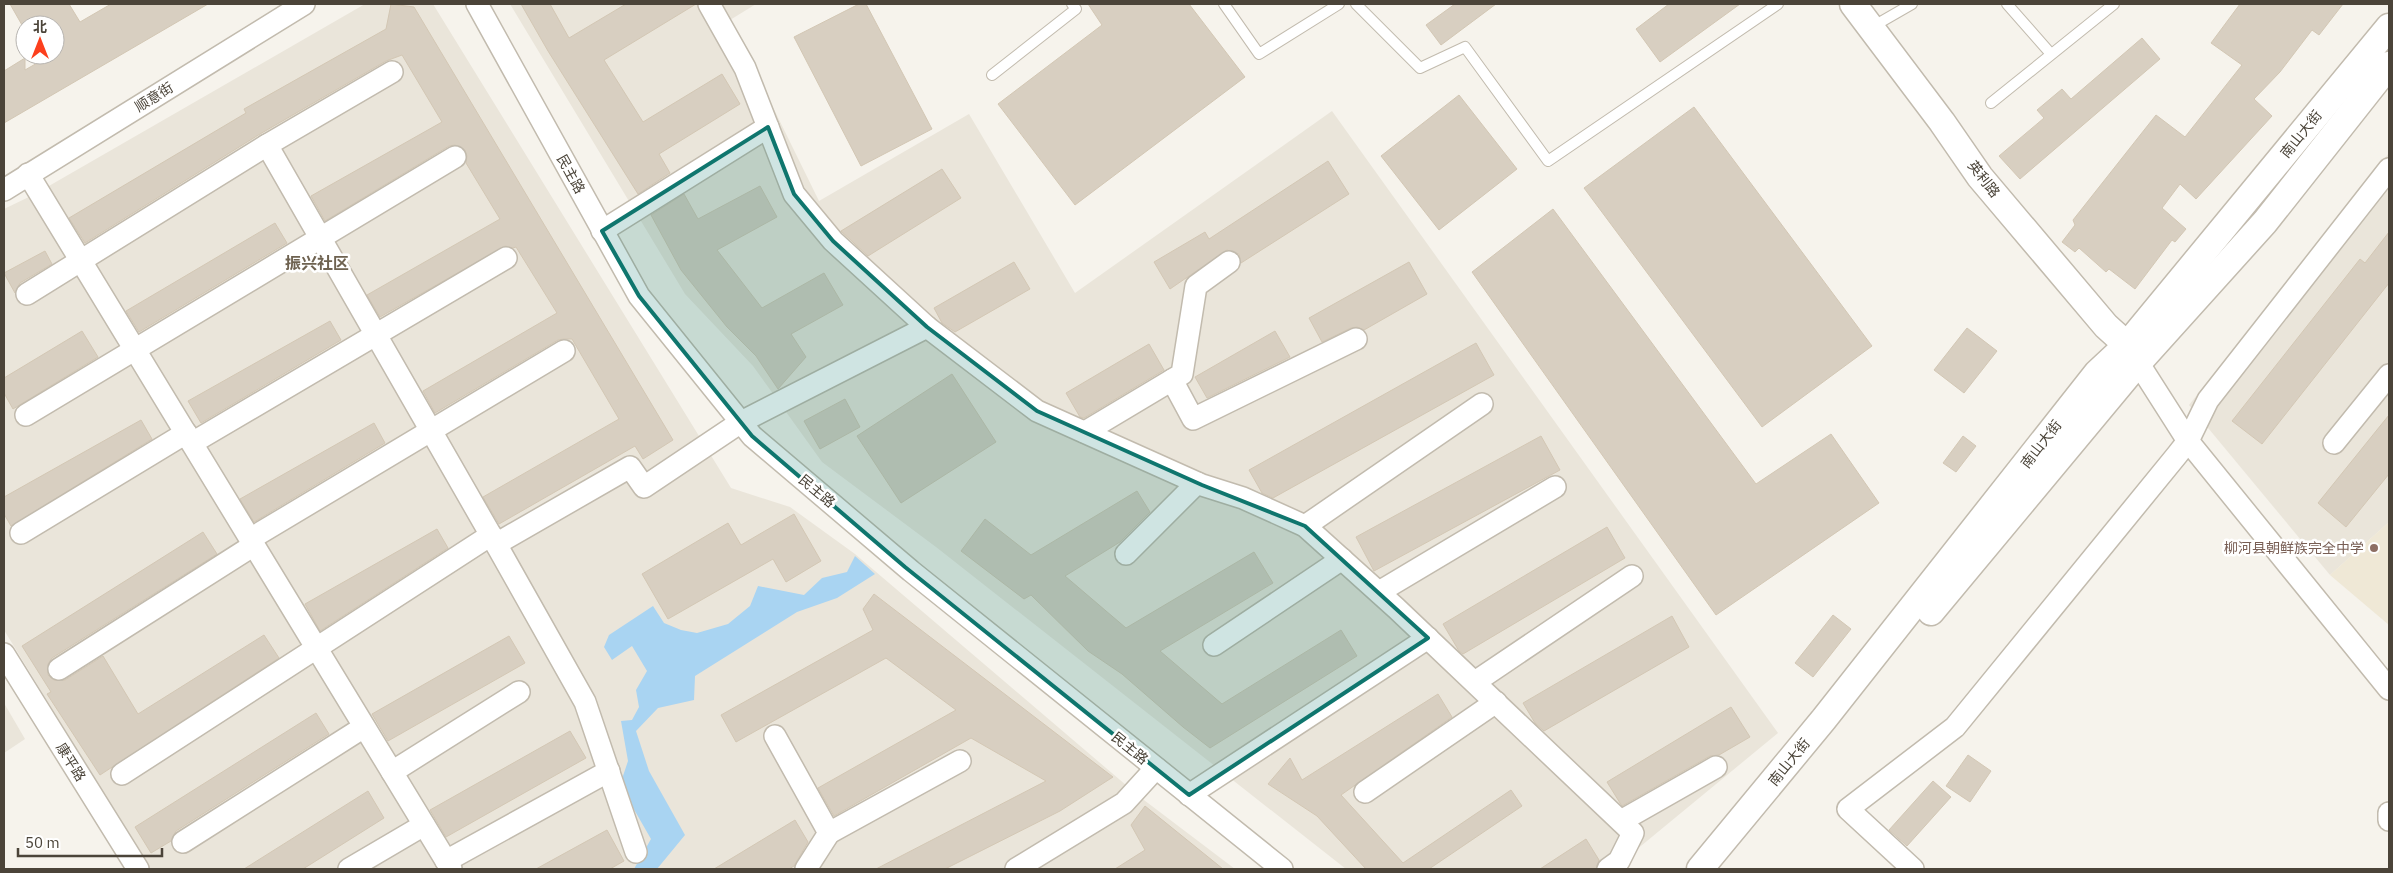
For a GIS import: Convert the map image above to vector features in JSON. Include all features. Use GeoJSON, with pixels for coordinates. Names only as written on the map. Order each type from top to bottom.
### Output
{"type":"FeatureCollection","features":[{"type":"Feature","properties":{"kind":"street","name":"民主路"},"geometry":{"type":"LineString","coordinates":[[477,4],[639,296],[752,436],[910,571],[1282,869]]}},
{"type":"Feature","properties":{"kind":"street"},"geometry":{"type":"LineString","coordinates":[[709,4],[744,68],[794,194],[833,241],[928,327],[1037,411],[1197,483],[1243,498],[1305,526],[1379,592],[1633,833],[1619,860],[1608,869]]}},
{"type":"Feature","properties":{"kind":"street","name":"英利路"},"geometry":{"type":"LineString","coordinates":[[1853,4],[1942,122],[1980,176],[2106,326],[2133,354]]}},
{"type":"Feature","properties":{"kind":"street","name":"顺意街"},"geometry":{"type":"LineString","coordinates":[[4,190],[293,7]]}},
{"type":"Feature","properties":{"kind":"street","name":"南山大街"},"geometry":{"type":"LineString","coordinates":[[1719,869],[2133,354],[2389,27]]}},
{"type":"Feature","properties":{"kind":"street","name":"南山大街"},"geometry":{"type":"LineString","coordinates":[[1700,869],[1824,719],[2097,372],[2133,354],[2265,222],[2389,65]]}},
{"type":"Feature","properties":{"kind":"street"},"geometry":{"type":"LineString","coordinates":[[27,294],[267,146],[392,72]]}},
{"type":"Feature","properties":{"kind":"street"},"geometry":{"type":"LineString","coordinates":[[602,231],[768,127]]}},
{"type":"Feature","properties":{"kind":"street"},"geometry":{"type":"LineString","coordinates":[[267,146],[585,702],[636,852]]}},
{"type":"Feature","properties":{"kind":"street"},"geometry":{"type":"LineString","coordinates":[[26,415],[455,157]]}},
{"type":"Feature","properties":{"kind":"street"},"geometry":{"type":"LineString","coordinates":[[1913,869],[1848,809],[1955,727],[2188,441],[2208,400],[2389,169]]}},
{"type":"Feature","properties":{"kind":"street"},"geometry":{"type":"LineString","coordinates":[[28,174],[448,865],[608,770]]}},
{"type":"Feature","properties":{"kind":"street"},"geometry":{"type":"LineString","coordinates":[[21,533],[506,258]]}},
{"type":"Feature","properties":{"kind":"street"},"geometry":{"type":"LineString","coordinates":[[1085,432],[1182,374],[1196,286],[1229,262]]}},
{"type":"Feature","properties":{"kind":"street"},"geometry":{"type":"LineString","coordinates":[[122,774],[317,648],[494,540],[630,467],[644,488],[741,422],[928,327]]}},
{"type":"Feature","properties":{"kind":"street"},"geometry":{"type":"LineString","coordinates":[[1172,380],[1193,419],[1356,339]]}},
{"type":"Feature","properties":{"kind":"street"},"geometry":{"type":"LineString","coordinates":[[59,669],[252,542],[564,351]]}},
{"type":"Feature","properties":{"kind":"street"},"geometry":{"type":"LineString","coordinates":[[2133,354],[2188,441],[2389,689]]}},
{"type":"Feature","properties":{"kind":"street"},"geometry":{"type":"LineString","coordinates":[[2334,443],[2389,375]]}},
{"type":"Feature","properties":{"kind":"street"},"geometry":{"type":"LineString","coordinates":[[1305,526],[1482,404]]}},
{"type":"Feature","properties":{"kind":"street"},"geometry":{"type":"LineString","coordinates":[[1126,554],[1197,483]]}},
{"type":"Feature","properties":{"kind":"street"},"geometry":{"type":"LineString","coordinates":[[1379,592],[1555,487]]}},
{"type":"Feature","properties":{"kind":"street"},"geometry":{"type":"LineString","coordinates":[[1214,645],[1342,558]]}},
{"type":"Feature","properties":{"kind":"street"},"geometry":{"type":"LineString","coordinates":[[1475,682],[1632,576]]}},
{"type":"Feature","properties":{"kind":"street"},"geometry":{"type":"LineString","coordinates":[[1189,795],[1428,638]]}},
{"type":"Feature","properties":{"kind":"street","name":"康平路"},"geometry":{"type":"LineString","coordinates":[[4,654],[138,869]]}},
{"type":"Feature","properties":{"kind":"street"},"geometry":{"type":"LineString","coordinates":[[392,772],[519,692]]}},
{"type":"Feature","properties":{"kind":"street"},"geometry":{"type":"LineString","coordinates":[[1365,792],[1496,702]]}},
{"type":"Feature","properties":{"kind":"street"},"geometry":{"type":"LineString","coordinates":[[183,842],[364,727]]}},
{"type":"Feature","properties":{"kind":"street"},"geometry":{"type":"LineString","coordinates":[[776,736],[829,833]]}},
{"type":"Feature","properties":{"kind":"street"},"geometry":{"type":"LineString","coordinates":[[806,869],[829,833],[960,761]]}},
{"type":"Feature","properties":{"kind":"street"},"geometry":{"type":"LineString","coordinates":[[1621,822],[1716,767]]}},
{"type":"Feature","properties":{"kind":"street"},"geometry":{"type":"LineString","coordinates":[[1016,869],[1124,802],[1156,768]]}},
{"type":"Feature","properties":{"kind":"street"},"geometry":{"type":"LineString","coordinates":[[2389,813],[2389,820]]}},
{"type":"Feature","properties":{"kind":"street"},"geometry":{"type":"LineString","coordinates":[[349,869],[424,825]]}},
{"type":"Feature","properties":{"kind":"lane"},"geometry":{"type":"LineString","coordinates":[[992,75],[1076,9],[1072,4]]}},
{"type":"Feature","properties":{"kind":"lane"},"geometry":{"type":"LineString","coordinates":[[1224,4],[1259,54],[1339,4]]}},
{"type":"Feature","properties":{"kind":"lane"},"geometry":{"type":"LineString","coordinates":[[1356,4],[1420,68],[1465,46],[1548,162],[1778,4]]}},
{"type":"Feature","properties":{"kind":"lane"},"geometry":{"type":"LineString","coordinates":[[1871,28],[1912,4]]}},
{"type":"Feature","properties":{"kind":"lane"},"geometry":{"type":"LineString","coordinates":[[2007,4],[2051,54]]}},
{"type":"Feature","properties":{"kind":"lane"},"geometry":{"type":"LineString","coordinates":[[1991,103],[2114,4]]}},
{"type":"Feature","properties":{"kind":"highlighted area"},"geometry":{"type":"Polygon","coordinates":[[[768,127],[794,194],[833,241],[927,327],[1037,411],[1202,485],[1305,526],[1428,638],[1189,795],[905,567],[752,436],[639,296],[602,231],[768,127]]]}},
{"type":"Feature","properties":{"kind":"shaded area"},"geometry":{"type":"Polygon","coordinates":[[[365,4],[433,4],[731,488],[790,507],[855,554],[1140,797],[1235,869],[150,869],[4,630],[4,209],[35,194],[365,4]]]}},
{"type":"Feature","properties":{"kind":"shaded area"},"geometry":{"type":"Polygon","coordinates":[[[510,4],[756,4],[730,20],[819,201],[969,114],[1075,293],[1332,111],[1778,733],[1613,869],[1346,869],[936,547],[822,462],[753,366],[685,294],[510,4]]]}},
{"type":"Feature","properties":{"kind":"shaded area"},"geometry":{"type":"Polygon","coordinates":[[[2389,153],[2389,522],[2330,575],[2189,405],[2389,153]]]}},
{"type":"Feature","properties":{"kind":"shaded area","name":"柳河县朝鲜族完全中学"},"geometry":{"type":"Polygon","coordinates":[[[2389,522],[2389,625],[2330,575],[2389,522]]]}},
{"type":"Feature","properties":{"kind":"shaded area"},"geometry":{"type":"Polygon","coordinates":[[[4,703],[25,739],[4,753],[4,703]]]}},
{"type":"Feature","properties":{"kind":"water"},"geometry":{"type":"Polygon","coordinates":[[[855,556],[875,574],[837,598],[797,612],[695,676],[694,700],[658,708],[636,731],[649,771],[685,835],[657,869],[634,869],[651,839],[620,785],[628,761],[621,721],[632,720],[639,707],[636,690],[647,671],[632,646],[612,660],[604,647],[609,635],[653,606],[664,623],[681,630],[697,633],[728,624],[750,606],[758,586],[804,595],[822,578],[847,572],[855,556]]]}},
{"type":"Feature","properties":{"kind":"building"},"geometry":{"type":"Polygon","coordinates":[[[10,4],[69,4],[80,22],[111,4],[208,4],[4,123],[4,71],[15,64],[25,65],[25,70],[34,65],[65,65],[65,15],[16,15],[10,4]]]}},
{"type":"Feature","properties":{"kind":"building"},"geometry":{"type":"Polygon","coordinates":[[[391,4],[414,7],[673,440],[643,459],[635,446],[499,524],[483,497],[619,419],[572,339],[558,340],[435,413],[423,391],[557,313],[516,247],[505,246],[380,317],[367,295],[500,219],[466,163],[467,156],[465,150],[455,145],[449,146],[325,221],[311,196],[442,122],[402,55],[386,61],[260,134],[85,243],[69,218],[246,113],[244,109],[386,29],[391,4]]]}},
{"type":"Feature","properties":{"kind":"building"},"geometry":{"type":"Polygon","coordinates":[[[521,4],[550,4],[569,38],[626,4],[696,4],[604,60],[643,122],[722,74],[740,104],[659,154],[670,173],[638,194],[548,51],[521,4]]]}},
{"type":"Feature","properties":{"kind":"building"},"geometry":{"type":"Polygon","coordinates":[[[859,4],[866,4],[932,129],[861,166],[794,37],[859,4]]]}},
{"type":"Feature","properties":{"kind":"building"},"geometry":{"type":"Polygon","coordinates":[[[1088,4],[1189,4],[1245,77],[1075,205],[998,104],[1102,25],[1088,4]]]}},
{"type":"Feature","properties":{"kind":"building"},"geometry":{"type":"Polygon","coordinates":[[[1455,4],[1496,4],[1441,45],[1426,25],[1455,4]]]}},
{"type":"Feature","properties":{"kind":"building"},"geometry":{"type":"Polygon","coordinates":[[[1669,4],[1740,4],[1660,62],[1636,29],[1669,4]]]}},
{"type":"Feature","properties":{"kind":"building"},"geometry":{"type":"Polygon","coordinates":[[[2240,4],[2343,4],[2319,35],[2312,30],[2280,72],[2254,99],[2272,116],[2196,199],[2180,184],[2162,208],[2186,229],[2175,242],[2172,240],[2135,289],[2109,269],[2106,272],[2079,248],[2075,252],[2062,242],[2075,225],[2073,220],[2156,115],[2185,137],[2242,65],[2211,43],[2240,4]]]}},
{"type":"Feature","properties":{"kind":"building"},"geometry":{"type":"Polygon","coordinates":[[[2142,38],[2160,59],[2020,179],[1999,156],[2044,118],[2037,110],[2062,89],[2071,99],[2142,38]]]}},
{"type":"Feature","properties":{"kind":"building"},"geometry":{"type":"Polygon","coordinates":[[[1459,95],[1517,169],[1439,230],[1381,156],[1459,95]]]}},
{"type":"Feature","properties":{"kind":"building"},"geometry":{"type":"Polygon","coordinates":[[[1694,107],[1872,346],[1762,427],[1584,188],[1694,107]]]}},
{"type":"Feature","properties":{"kind":"building"},"geometry":{"type":"Polygon","coordinates":[[[1328,161],[1349,194],[1241,263],[1239,254],[1227,250],[1170,289],[1154,262],[1205,232],[1209,239],[1328,161]]]}},
{"type":"Feature","properties":{"kind":"building"},"geometry":{"type":"Polygon","coordinates":[[[942,169],[961,198],[868,256],[841,231],[942,169]]]}},
{"type":"Feature","properties":{"kind":"building"},"geometry":{"type":"Polygon","coordinates":[[[760,186],[777,217],[717,250],[762,308],[824,273],[843,305],[791,334],[806,357],[778,389],[756,356],[727,327],[681,270],[651,215],[684,194],[698,219],[760,186]]]}},
{"type":"Feature","properties":{"kind":"building"},"geometry":{"type":"Polygon","coordinates":[[[1553,209],[1756,484],[1831,434],[1879,503],[1716,615],[1472,272],[1553,209]]]}},
{"type":"Feature","properties":{"kind":"building"},"geometry":{"type":"Polygon","coordinates":[[[275,223],[287,243],[139,332],[126,311],[275,223]]]}},
{"type":"Feature","properties":{"kind":"building"},"geometry":{"type":"Polygon","coordinates":[[[2389,232],[2389,283],[2262,444],[2232,421],[2360,259],[2365,263],[2389,232]]]}},
{"type":"Feature","properties":{"kind":"building"},"geometry":{"type":"Polygon","coordinates":[[[45,251],[52,264],[20,283],[15,293],[4,273],[45,251]]]}},
{"type":"Feature","properties":{"kind":"building"},"geometry":{"type":"Polygon","coordinates":[[[1014,262],[1030,289],[955,332],[942,323],[934,308],[1014,262]]]}},
{"type":"Feature","properties":{"kind":"building"},"geometry":{"type":"Polygon","coordinates":[[[1409,262],[1427,294],[1364,330],[1357,327],[1351,328],[1322,342],[1309,318],[1409,262]]]}},
{"type":"Feature","properties":{"kind":"building"},"geometry":{"type":"Polygon","coordinates":[[[330,321],[341,340],[201,423],[188,401],[330,321]]]}},
{"type":"Feature","properties":{"kind":"building"},"geometry":{"type":"Polygon","coordinates":[[[1967,328],[1997,351],[1964,393],[1934,370],[1967,328]]]}},
{"type":"Feature","properties":{"kind":"building"},"geometry":{"type":"Polygon","coordinates":[[[82,331],[98,357],[13,409],[4,393],[4,378],[82,331]]]}},
{"type":"Feature","properties":{"kind":"building"},"geometry":{"type":"Polygon","coordinates":[[[1275,331],[1290,357],[1207,398],[1195,377],[1275,331]]]}},
{"type":"Feature","properties":{"kind":"building"},"geometry":{"type":"Polygon","coordinates":[[[1476,343],[1494,375],[1273,498],[1262,493],[1249,470],[1476,343]]]}},
{"type":"Feature","properties":{"kind":"building"},"geometry":{"type":"Polygon","coordinates":[[[1149,344],[1164,370],[1084,418],[1080,417],[1066,393],[1149,344]]]}},
{"type":"Feature","properties":{"kind":"building"},"geometry":{"type":"Polygon","coordinates":[[[952,374],[996,442],[901,503],[857,436],[952,374]]]}},
{"type":"Feature","properties":{"kind":"building"},"geometry":{"type":"Polygon","coordinates":[[[845,399],[860,427],[820,449],[804,421],[845,399]]]}},
{"type":"Feature","properties":{"kind":"building"},"geometry":{"type":"Polygon","coordinates":[[[2389,415],[2389,474],[2346,527],[2318,503],[2389,415]]]}},
{"type":"Feature","properties":{"kind":"building"},"geometry":{"type":"Polygon","coordinates":[[[141,420],[152,439],[11,526],[4,514],[4,497],[141,420]]]}},
{"type":"Feature","properties":{"kind":"building"},"geometry":{"type":"Polygon","coordinates":[[[374,423],[385,443],[254,522],[240,499],[374,423]]]}},
{"type":"Feature","properties":{"kind":"building"},"geometry":{"type":"Polygon","coordinates":[[[1541,436],[1560,470],[1374,571],[1356,537],[1541,436]]]}},
{"type":"Feature","properties":{"kind":"building"},"geometry":{"type":"Polygon","coordinates":[[[1963,436],[1976,446],[1956,472],[1943,463],[1963,436]]]}},
{"type":"Feature","properties":{"kind":"building"},"geometry":{"type":"Polygon","coordinates":[[[1137,491],[1150,512],[1120,542],[1065,576],[1126,628],[1254,552],[1273,583],[1160,651],[1222,704],[1341,630],[1357,656],[1210,748],[1122,674],[1088,651],[1031,595],[1024,599],[961,551],[985,519],[1031,555],[1137,491]]]}},
{"type":"Feature","properties":{"kind":"building"},"geometry":{"type":"Polygon","coordinates":[[[794,514],[821,561],[786,582],[773,559],[668,619],[642,574],[728,523],[741,545],[794,514]]]}},
{"type":"Feature","properties":{"kind":"building"},"geometry":{"type":"Polygon","coordinates":[[[1607,527],[1625,558],[1463,654],[1459,651],[1443,624],[1607,527]]]}},
{"type":"Feature","properties":{"kind":"building"},"geometry":{"type":"Polygon","coordinates":[[[437,529],[448,548],[320,631],[305,604],[437,529]]]}},
{"type":"Feature","properties":{"kind":"building"},"geometry":{"type":"Polygon","coordinates":[[[203,532],[217,554],[52,658],[48,664],[48,675],[54,680],[65,680],[103,656],[138,714],[264,635],[279,658],[100,775],[47,694],[51,692],[22,646],[203,532]]]}},
{"type":"Feature","properties":{"kind":"building"},"geometry":{"type":"Polygon","coordinates":[[[874,594],[1113,777],[1060,811],[945,869],[876,869],[1046,781],[971,738],[834,816],[818,788],[956,710],[886,658],[736,742],[721,715],[873,630],[863,609],[874,594]]]}},
{"type":"Feature","properties":{"kind":"building"},"geometry":{"type":"Polygon","coordinates":[[[1833,615],[1851,629],[1813,677],[1795,663],[1833,615]]]}},
{"type":"Feature","properties":{"kind":"building"},"geometry":{"type":"Polygon","coordinates":[[[1672,616],[1689,647],[1544,731],[1535,723],[1523,703],[1672,616]]]}},
{"type":"Feature","properties":{"kind":"building"},"geometry":{"type":"Polygon","coordinates":[[[509,636],[525,663],[388,741],[372,714],[509,636]]]}},
{"type":"Feature","properties":{"kind":"building"},"geometry":{"type":"Polygon","coordinates":[[[1438,694],[1452,717],[1341,795],[1403,863],[1511,790],[1522,806],[1429,869],[1366,869],[1317,816],[1268,784],[1290,758],[1302,780],[1438,694]]]}},
{"type":"Feature","properties":{"kind":"building"},"geometry":{"type":"Polygon","coordinates":[[[1731,707],[1750,737],[1719,755],[1710,756],[1622,806],[1607,782],[1731,707]]]}},
{"type":"Feature","properties":{"kind":"building"},"geometry":{"type":"Polygon","coordinates":[[[316,713],[329,734],[176,831],[171,841],[151,853],[135,827],[316,713]]]}},
{"type":"Feature","properties":{"kind":"building"},"geometry":{"type":"Polygon","coordinates":[[[570,731],[586,758],[446,837],[430,810],[570,731]]]}},
{"type":"Feature","properties":{"kind":"building"},"geometry":{"type":"Polygon","coordinates":[[[1968,755],[1991,771],[1970,802],[1946,786],[1968,755]]]}},
{"type":"Feature","properties":{"kind":"building"},"geometry":{"type":"Polygon","coordinates":[[[1933,781],[1951,797],[1907,846],[1889,830],[1933,781]]]}},
{"type":"Feature","properties":{"kind":"building"},"geometry":{"type":"Polygon","coordinates":[[[368,791],[384,818],[303,869],[244,869],[368,791]]]}},
{"type":"Feature","properties":{"kind":"building"},"geometry":{"type":"Polygon","coordinates":[[[1145,806],[1223,869],[1115,869],[1145,850],[1131,825],[1145,806]]]}},
{"type":"Feature","properties":{"kind":"building"},"geometry":{"type":"Polygon","coordinates":[[[795,820],[808,842],[794,866],[789,869],[714,869],[795,820]]]}},
{"type":"Feature","properties":{"kind":"building"},"geometry":{"type":"Polygon","coordinates":[[[607,830],[624,861],[610,869],[536,869],[607,830]]]}},
{"type":"Feature","properties":{"kind":"building"},"geometry":{"type":"Polygon","coordinates":[[[1586,839],[1599,860],[1596,869],[1540,869],[1586,839]]]}},
{"type":"Feature","properties":{"kind":"place","name":"柳河县朝鲜族完全中学"},"geometry":{"type":"Point","coordinates":[2374,548]}},
{"type":"Feature","properties":{"kind":"district","name":"振兴社区"},"geometry":{"type":"Point","coordinates":[317,263]}}]}
